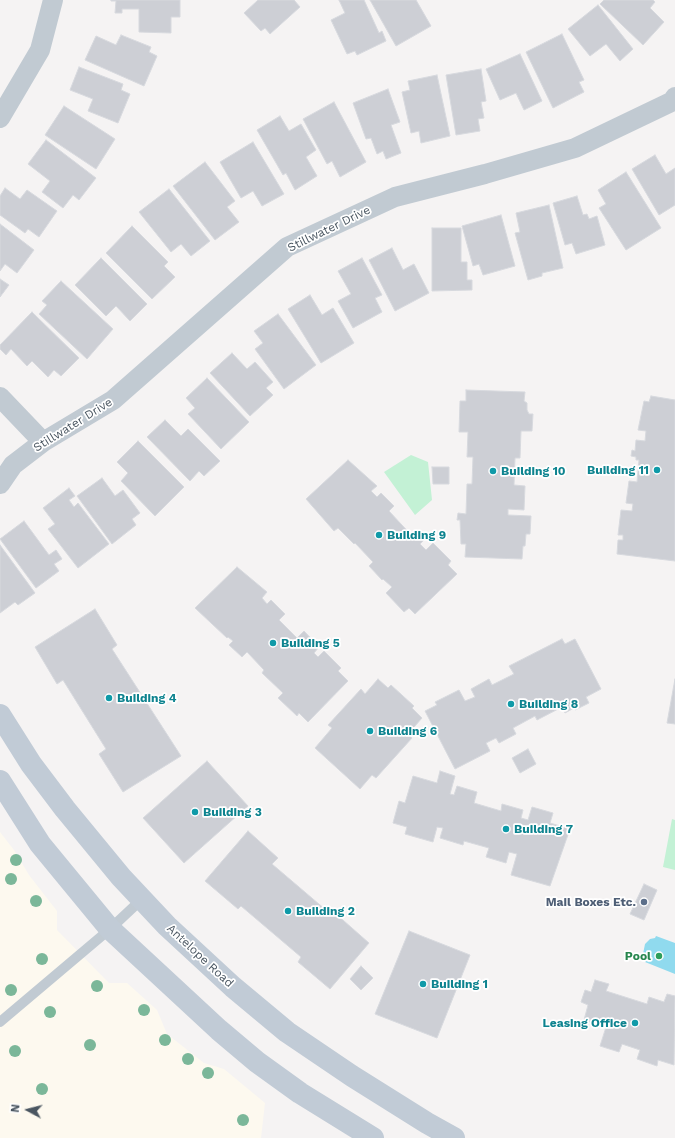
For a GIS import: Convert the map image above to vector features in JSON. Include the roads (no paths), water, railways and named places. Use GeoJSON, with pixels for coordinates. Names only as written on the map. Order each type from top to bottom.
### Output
{"type":"FeatureCollection","features":[{"type":"Feature","properties":{"kind":"main road","name":"Antelope Road"},"geometry":{"type":"LineString","coordinates":[[0,715],[32,764],[65,809],[121,877],[167,926],[228,982],[288,1032],[352,1076],[427,1123],[454,1138]]}},
{"type":"Feature","properties":{"kind":"main road"},"geometry":{"type":"LineString","coordinates":[[0,781],[40,844],[110,929],[219,1030],[257,1062],[300,1094],[373,1138]]}},
{"type":"Feature","properties":{"kind":"street"},"geometry":{"type":"LineString","coordinates":[[0,118],[40,50],[53,0]]}},
{"type":"Feature","properties":{"kind":"street","name":"Stillwater Drive"},"geometry":{"type":"LineString","coordinates":[[0,484],[6,467],[43,442],[113,400],[287,247],[395,197],[485,174],[575,148],[674,100]]}},
{"type":"Feature","properties":{"kind":"street"},"geometry":{"type":"LineString","coordinates":[[0,397],[43,442]]}},
{"type":"Feature","properties":{"kind":"lane"},"geometry":{"type":"LineString","coordinates":[[0,1022],[110,929],[142,899]]}},
{"type":"Feature","properties":{"kind":"water","name":"Pool"},"geometry":{"type":"Polygon","coordinates":[[[656,936],[675,943],[675,974],[645,962],[646,960],[643,958],[645,944],[656,936]]]}},
{"type":"Feature","properties":{"kind":"place","name":"Building 11"},"geometry":{"type":"Point","coordinates":[657,470]}},
{"type":"Feature","properties":{"kind":"place","name":"Building 10"},"geometry":{"type":"Point","coordinates":[493,471]}},
{"type":"Feature","properties":{"kind":"place","name":"Building 9"},"geometry":{"type":"Point","coordinates":[379,535]}},
{"type":"Feature","properties":{"kind":"place","name":"Building 5"},"geometry":{"type":"Point","coordinates":[273,643]}},
{"type":"Feature","properties":{"kind":"place","name":"Building 4"},"geometry":{"type":"Point","coordinates":[109,698]}},
{"type":"Feature","properties":{"kind":"place","name":"Building 8"},"geometry":{"type":"Point","coordinates":[511,704]}},
{"type":"Feature","properties":{"kind":"place","name":"Building 6"},"geometry":{"type":"Point","coordinates":[370,731]}},
{"type":"Feature","properties":{"kind":"place","name":"Building 3"},"geometry":{"type":"Point","coordinates":[195,812]}},
{"type":"Feature","properties":{"kind":"place","name":"Building 7"},"geometry":{"type":"Point","coordinates":[506,829]}},
{"type":"Feature","properties":{"kind":"place","name":"Mail Boxes Etc."},"geometry":{"type":"Point","coordinates":[644,902]}},
{"type":"Feature","properties":{"kind":"place","name":"Building 2"},"geometry":{"type":"Point","coordinates":[288,911]}},
{"type":"Feature","properties":{"kind":"place","name":"Pool"},"geometry":{"type":"Point","coordinates":[659,956]}},
{"type":"Feature","properties":{"kind":"place","name":"Building 1"},"geometry":{"type":"Point","coordinates":[423,984]}},
{"type":"Feature","properties":{"kind":"place","name":"Leasing Office"},"geometry":{"type":"Point","coordinates":[635,1023]}}]}
